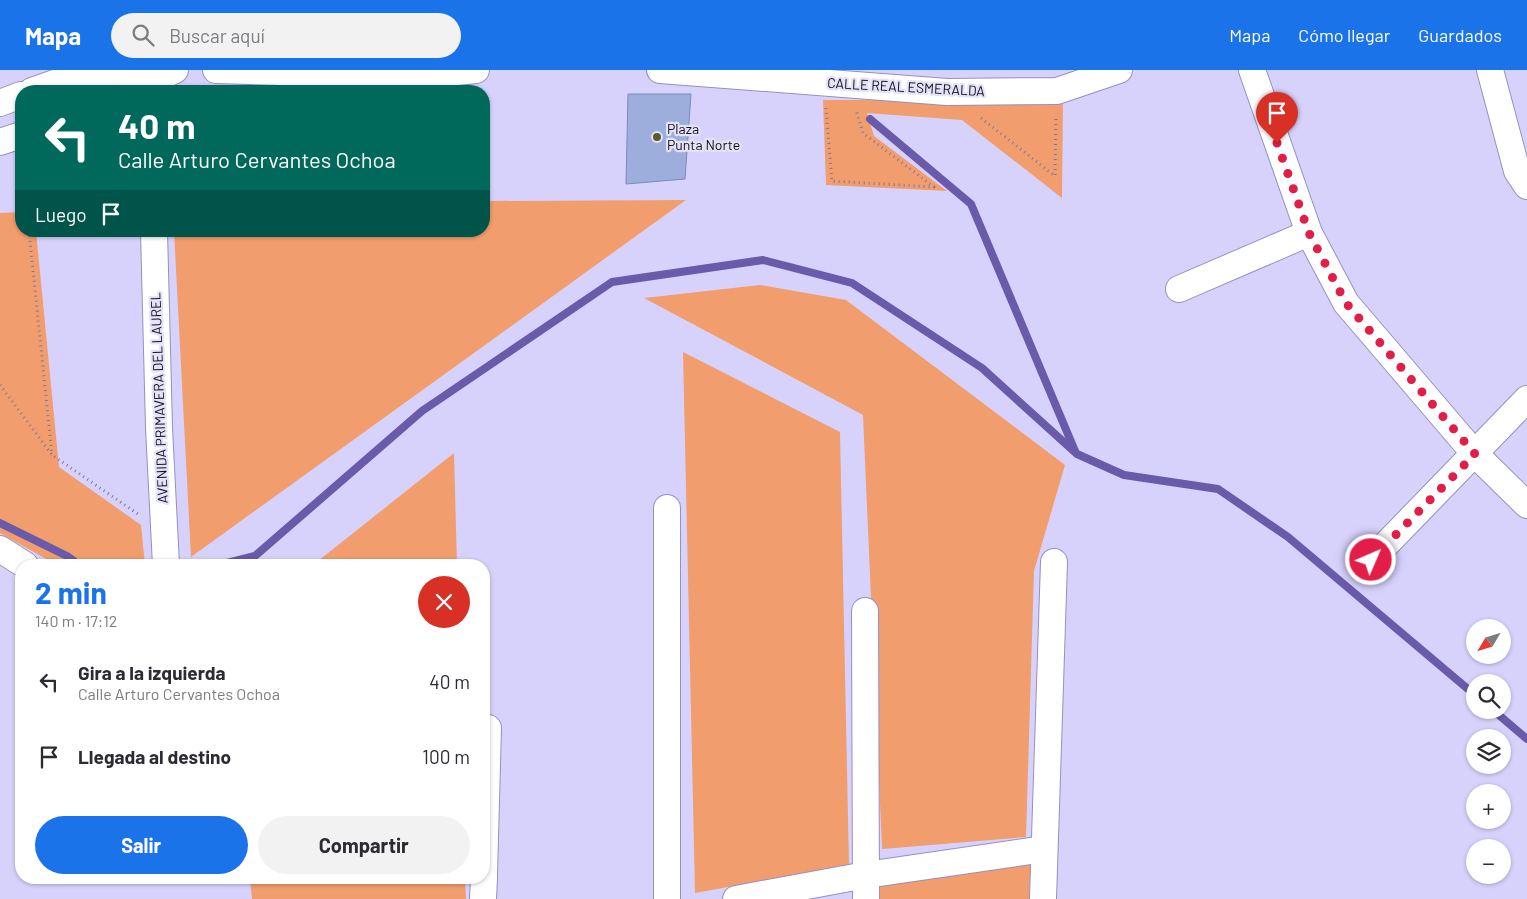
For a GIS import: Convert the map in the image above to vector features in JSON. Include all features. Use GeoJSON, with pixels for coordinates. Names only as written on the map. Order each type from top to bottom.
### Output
{"type":"FeatureCollection","features":[{"type":"Feature","properties":{"kind":"street"},"geometry":{"type":"LineString","coordinates":[[49,85],[80,74],[154,70]]}},
{"type":"Feature","properties":{"kind":"street"},"geometry":{"type":"LineString","coordinates":[[144,85],[176,70]]}},
{"type":"Feature","properties":{"kind":"street"},"geometry":{"type":"LineString","coordinates":[[172,85],[176,70]]}},
{"type":"Feature","properties":{"kind":"street"},"geometry":{"type":"LineString","coordinates":[[216,70],[417,76],[476,70]]}},
{"type":"Feature","properties":{"kind":"street","name":"CALLE REAL ESMERALDA"},"geometry":{"type":"LineString","coordinates":[[660,70],[833,80],[948,81],[1057,90],[1119,70]]}},
{"type":"Feature","properties":{"kind":"street"},"geometry":{"type":"LineString","coordinates":[[1252,70],[1309,233],[1346,303],[1475,454],[1527,505]]}},
{"type":"Feature","properties":{"kind":"street"},"geometry":{"type":"LineString","coordinates":[[1490,70],[1517,171],[1527,186]]}},
{"type":"Feature","properties":{"kind":"street"},"geometry":{"type":"LineString","coordinates":[[0,103],[15,97]]}},
{"type":"Feature","properties":{"kind":"street"},"geometry":{"type":"LineString","coordinates":[[0,142],[15,136]]}},
{"type":"Feature","properties":{"kind":"street"},"geometry":{"type":"LineString","coordinates":[[1180,289],[1309,233]]}},
{"type":"Feature","properties":{"kind":"street","name":"AVENIDA PRIMAVERA DEL LAUREL"},"geometry":{"type":"LineString","coordinates":[[154,237],[166,559]]}},
{"type":"Feature","properties":{"kind":"street"},"geometry":{"type":"LineString","coordinates":[[1371,560],[1527,399]]}},
{"type":"Feature","properties":{"kind":"street"},"geometry":{"type":"LineString","coordinates":[[667,508],[667,899]]}},
{"type":"Feature","properties":{"kind":"street"},"geometry":{"type":"LineString","coordinates":[[0,549],[16,559]]}},
{"type":"Feature","properties":{"kind":"street"},"geometry":{"type":"LineString","coordinates":[[1043,899],[1054,562]]}},
{"type":"Feature","properties":{"kind":"street"},"geometry":{"type":"LineString","coordinates":[[865,611],[866,887]]}},
{"type":"Feature","properties":{"kind":"street"},"geometry":{"type":"LineString","coordinates":[[736,899],[866,887],[1044,849]]}},
{"type":"Feature","properties":{"kind":"street"},"geometry":{"type":"LineString","coordinates":[[483,899],[484,884]]}},
{"type":"Feature","properties":{"kind":"path"},"geometry":{"type":"LineString","coordinates":[[833,80],[863,132],[934,187],[832,181],[833,80]]}},
{"type":"Feature","properties":{"kind":"path"},"geometry":{"type":"LineString","coordinates":[[978,116],[1055,176],[1057,90]]}},
{"type":"Feature","properties":{"kind":"path"},"geometry":{"type":"LineString","coordinates":[[30,237],[52,455]]}},
{"type":"Feature","properties":{"kind":"path"},"geometry":{"type":"LineString","coordinates":[[0,385],[52,455],[136,513],[163,516]]}},
{"type":"Feature","properties":{"kind":"shaded area"},"geometry":{"type":"Polygon","coordinates":[[[823,100],[1063,100],[1062,198],[962,120],[867,113],[874,136],[947,191],[826,185],[823,100]]]}},
{"type":"Feature","properties":{"kind":"shaded area"},"geometry":{"type":"Polygon","coordinates":[[[686,200],[191,557],[174,237],[490,237],[490,201],[686,200]]]}},
{"type":"Feature","properties":{"kind":"shaded area"},"geometry":{"type":"Polygon","coordinates":[[[15,212],[15,237],[37,237],[59,467],[141,525],[144,559],[46,559],[0,533],[0,213],[15,212]]]}},
{"type":"Feature","properties":{"kind":"shaded area"},"geometry":{"type":"Polygon","coordinates":[[[760,285],[846,300],[1065,465],[1034,571],[1026,837],[882,849],[863,415],[644,298],[760,285]]]}},
{"type":"Feature","properties":{"kind":"shaded area"},"geometry":{"type":"Polygon","coordinates":[[[683,352],[840,432],[849,865],[695,893],[683,352]]]}},
{"type":"Feature","properties":{"kind":"shaded area"},"geometry":{"type":"Polygon","coordinates":[[[454,453],[457,559],[321,559],[454,453]]]}},
{"type":"Feature","properties":{"kind":"shaded area"},"geometry":{"type":"Polygon","coordinates":[[[1031,860],[1029,899],[880,899],[880,886],[1031,860]]]}},
{"type":"Feature","properties":{"kind":"shaded area"},"geometry":{"type":"Polygon","coordinates":[[[251,884],[465,884],[466,899],[252,899],[251,884]]]}},
{"type":"Feature","properties":{"kind":"building","name":"Plaza Punta Norte"},"geometry":{"type":"Polygon","coordinates":[[[628,94],[691,94],[685,179],[626,184],[628,94]]]}},
{"type":"Feature","properties":{"kind":"waterway"},"geometry":{"type":"LineString","coordinates":[[870,119],[971,204],[1075,451]]}},
{"type":"Feature","properties":{"kind":"waterway"},"geometry":{"type":"LineString","coordinates":[[243,559],[255,556],[422,411],[612,282],[763,260],[852,283],[982,368],[1077,454],[1124,475],[1218,489],[1288,537],[1466,687]]}},
{"type":"Feature","properties":{"kind":"waterway"},"geometry":{"type":"LineString","coordinates":[[0,523],[71,559]]}},
{"type":"Feature","properties":{"kind":"waterway"},"geometry":{"type":"LineString","coordinates":[[1504,719],[1527,739]]}},
{"type":"Feature","properties":{"kind":"place","name":"Plaza Punta Norte"},"geometry":{"type":"Point","coordinates":[657,137]}},
{"type":"Feature","properties":{"kind":"route"},"geometry":{"type":"LineString","coordinates":[[1277,143],[1309,233],[1346,303],[1475,454],[1371,560]]}}]}
